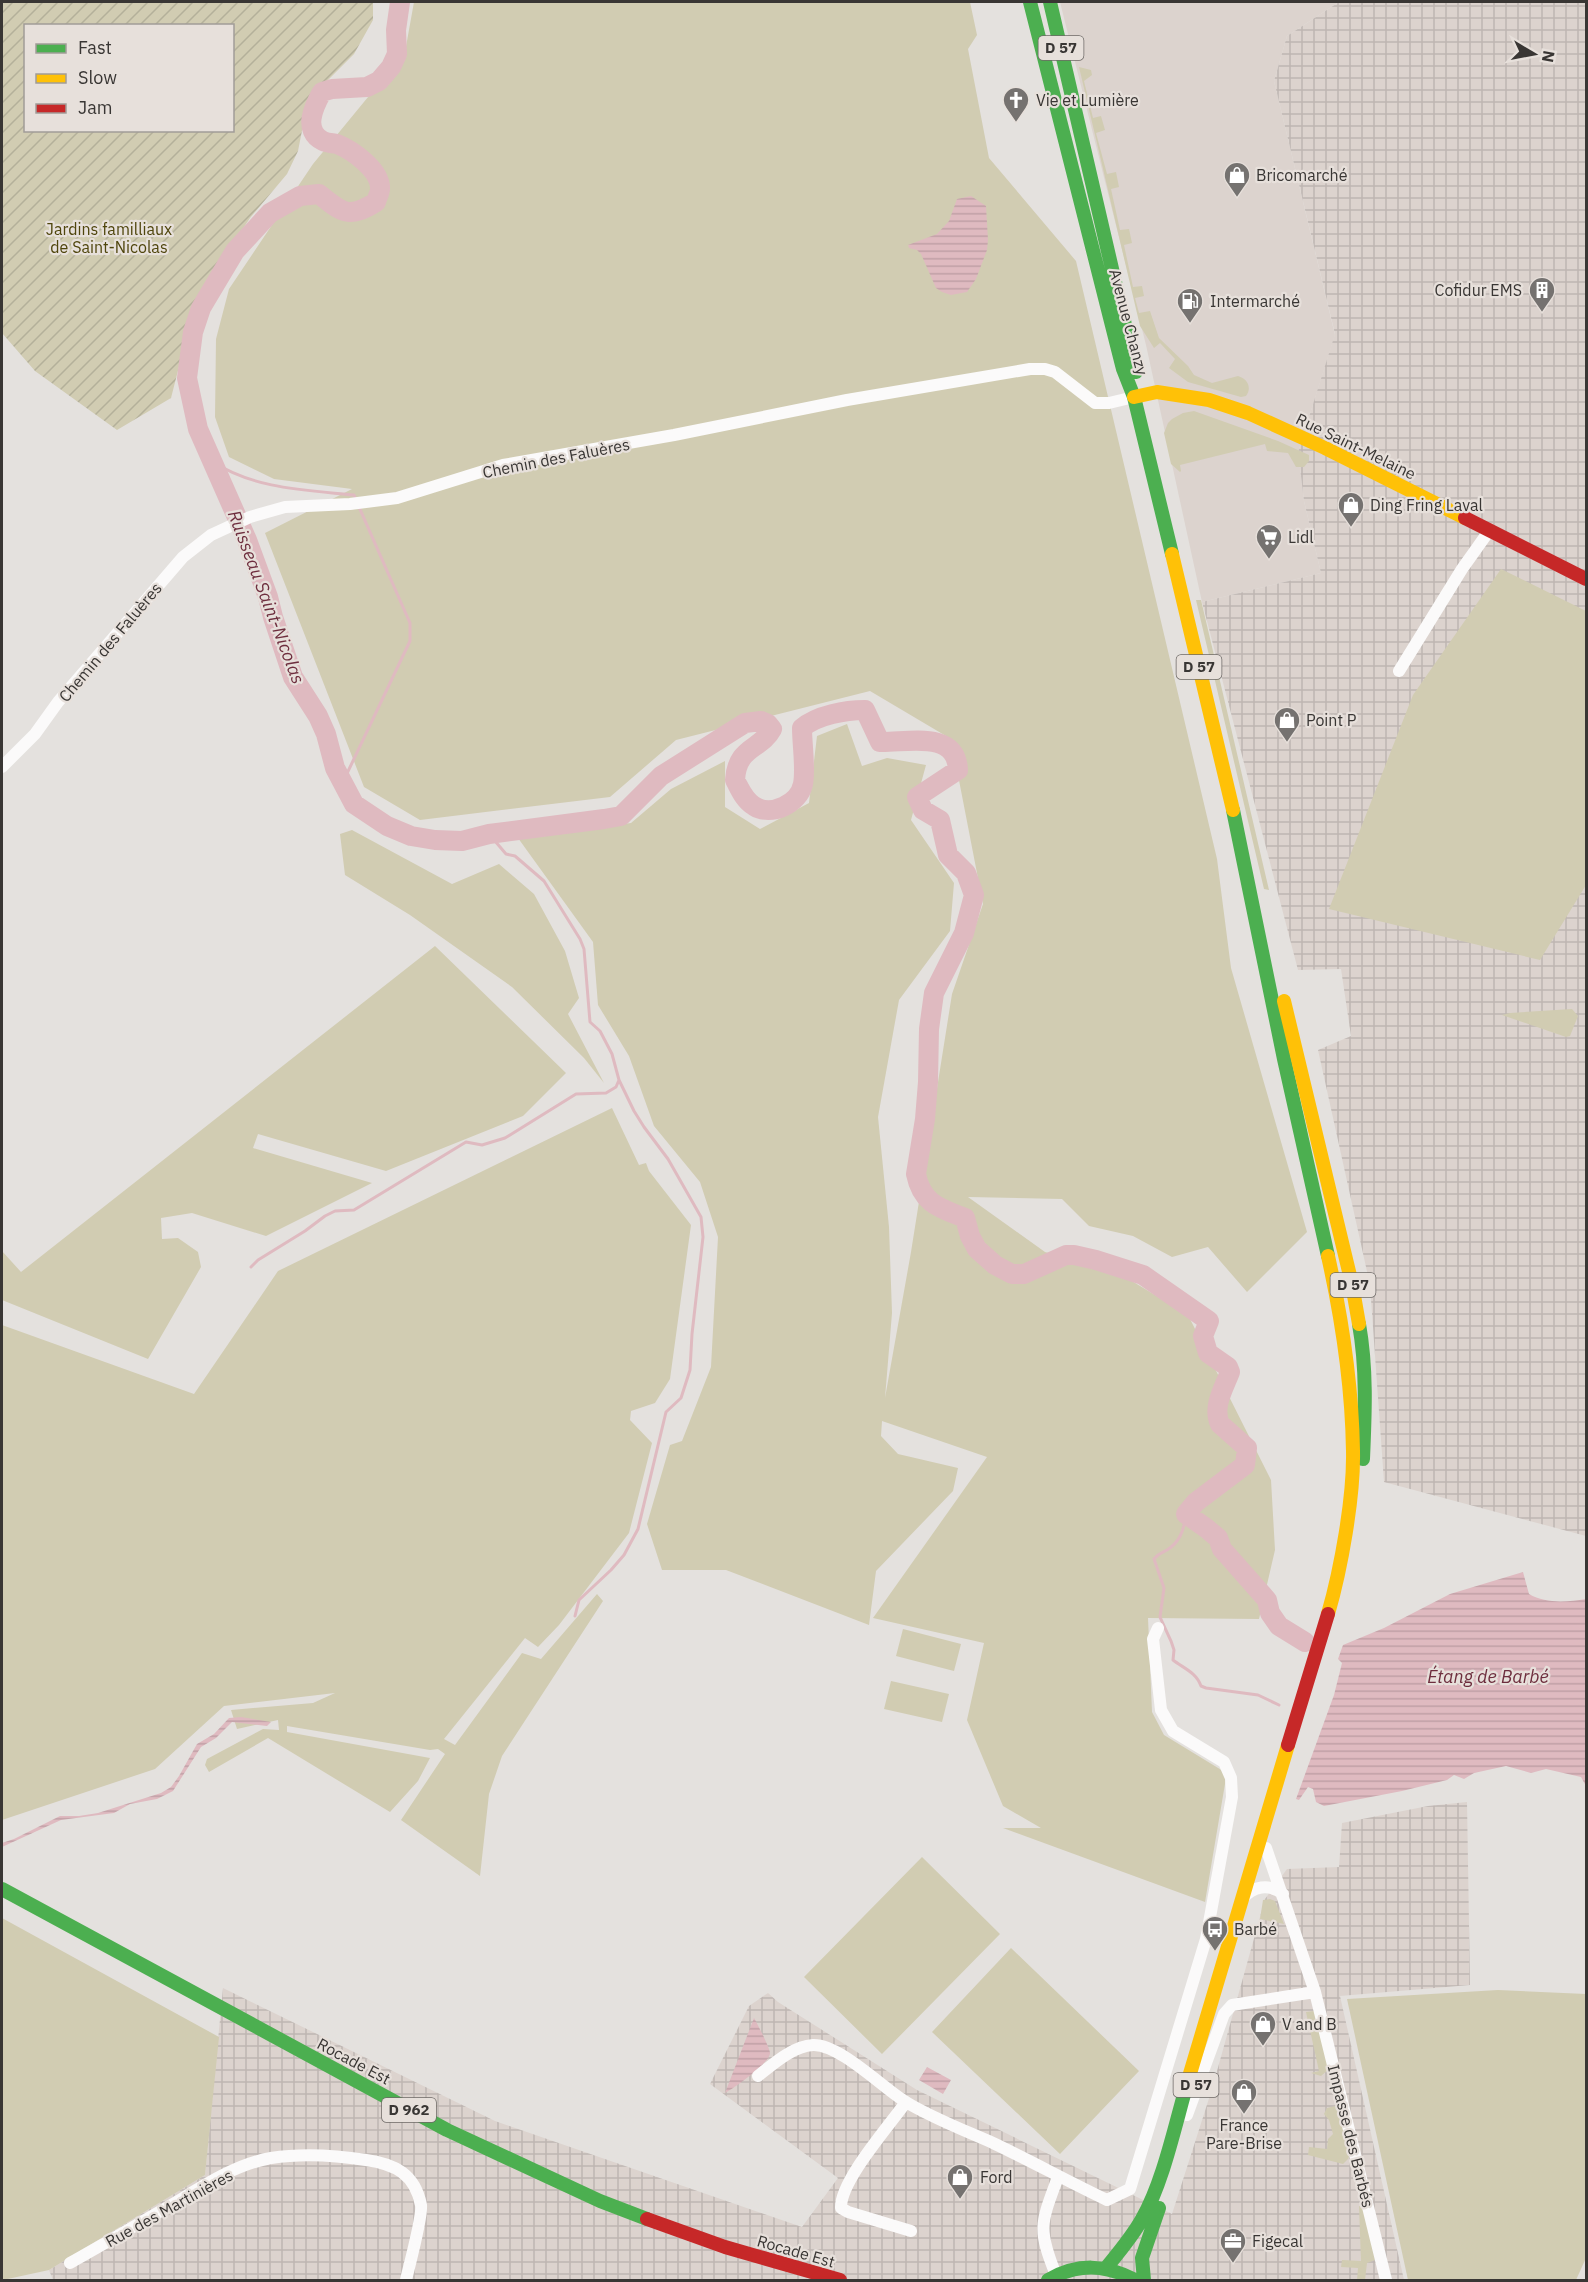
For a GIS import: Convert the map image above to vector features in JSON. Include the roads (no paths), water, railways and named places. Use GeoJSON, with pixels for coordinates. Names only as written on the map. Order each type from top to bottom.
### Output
{"type":"FeatureCollection","features":[{"type":"Feature","properties":{"kind":"main road","name":"Avenue Chanzy"},"geometry":{"type":"LineString","coordinates":[[1030,2],[1122,369],[1134,397]]}},
{"type":"Feature","properties":{"kind":"main road","name":"Avenue Chanzy"},"geometry":{"type":"LineString","coordinates":[[1050,2],[1137,375],[1134,397]]}},
{"type":"Feature","properties":{"kind":"main road","name":"Rue Saint-Melaine"},"geometry":{"type":"LineString","coordinates":[[1134,397],[1157,392],[1166,393],[1209,400],[1248,413],[1325,448],[1587,579]]}},
{"type":"Feature","properties":{"kind":"main road","name":"D 57"},"geometry":{"type":"LineString","coordinates":[[1134,397],[1238,831],[1299,1057],[1353,1284],[1363,1346],[1366,1400],[1359,1516],[1350,1569],[1300,1743],[1145,2247],[1142,2258],[1144,2280]]}},
{"type":"Feature","properties":{"kind":"main road","name":"D 57"},"geometry":{"type":"LineString","coordinates":[[1106,2268],[1129,2240],[1143,2218],[1156,2188],[1240,1901],[1330,1607],[1348,1511],[1353,1452],[1345,1349],[1337,1296],[1284,1059],[1238,831]]}},
{"type":"Feature","properties":{"kind":"main road","name":"Rocade Est"},"geometry":{"type":"LineString","coordinates":[[2,1889],[458,2135],[600,2201],[675,2230],[724,2247],[840,2280]]}},
{"type":"Feature","properties":{"kind":"main road"},"geometry":{"type":"LineString","coordinates":[[1052,2278],[1072,2268],[1089,2266],[1121,2272],[1135,2280]]}},
{"type":"Feature","properties":{"kind":"street","name":"Chemin des Faluères"},"geometry":{"type":"LineString","coordinates":[[2,767],[35,734],[58,702],[183,557],[212,535],[250,517],[285,507],[350,504],[397,498],[503,465],[674,435],[847,400],[1030,369],[1055,372],[1095,403],[1109,403],[1134,397]]}},
{"type":"Feature","properties":{"kind":"street"},"geometry":{"type":"LineString","coordinates":[[1399,671],[1462,569],[1489,531]]}},
{"type":"Feature","properties":{"kind":"street"},"geometry":{"type":"LineString","coordinates":[[758,2076],[783,2057],[814,2045],[827,2048],[852,2061],[906,2102],[1107,2200],[1130,2189],[1206,1939],[1232,1797],[1232,1778],[1224,1762],[1173,1731],[1161,1710],[1153,1638],[1158,1628]]}},
{"type":"Feature","properties":{"kind":"street","name":"Impasse des Barbés"},"geometry":{"type":"LineString","coordinates":[[1266,1848],[1315,1992],[1386,2280]]}},
{"type":"Feature","properties":{"kind":"street"},"geometry":{"type":"LineString","coordinates":[[1240,1901],[1247,1893],[1269,1887],[1283,1894]]}},
{"type":"Feature","properties":{"kind":"street"},"geometry":{"type":"LineString","coordinates":[[1187,2115],[1224,2014],[1232,2005],[1315,1992]]}},
{"type":"Feature","properties":{"kind":"street"},"geometry":{"type":"LineString","coordinates":[[906,2102],[856,2170],[841,2199],[841,2208],[911,2231]]}},
{"type":"Feature","properties":{"kind":"street","name":"Rue des Martinières"},"geometry":{"type":"LineString","coordinates":[[70,2263],[214,2180],[240,2169],[269,2159],[300,2155],[335,2155],[375,2161],[396,2168],[407,2174],[415,2187],[421,2207],[406,2280]]}},
{"type":"Feature","properties":{"kind":"street"},"geometry":{"type":"LineString","coordinates":[[1052,2278],[1043,2233],[1043,2217],[1058,2177]]}},
{"type":"Feature","properties":{"kind":"water"},"geometry":{"type":"Polygon","coordinates":[[[971,196],[986,206],[987,250],[976,279],[967,292],[951,295],[936,288],[921,254],[909,248],[908,245],[937,234],[949,221],[957,199],[971,196]]]}},
{"type":"Feature","properties":{"kind":"water","name":"Étang de Barbé"},"geometry":{"type":"Polygon","coordinates":[[[1523,1572],[1529,1594],[1536,1597],[1557,1601],[1586,1599],[1586,1786],[1581,1777],[1546,1769],[1531,1773],[1506,1766],[1474,1773],[1464,1779],[1454,1775],[1447,1780],[1402,1791],[1324,1806],[1316,1802],[1313,1789],[1308,1787],[1299,1800],[1296,1799],[1334,1695],[1342,1663],[1338,1659],[1343,1645],[1384,1628],[1450,1594],[1523,1572]]]}},
{"type":"Feature","properties":{"kind":"water"},"geometry":{"type":"Polygon","coordinates":[[[241,1717],[271,1722],[267,1726],[232,1722],[216,1738],[201,1747],[173,1791],[157,1799],[130,1804],[114,1813],[61,1820],[2,1847],[2,1843],[60,1816],[98,1813],[161,1793],[171,1787],[197,1744],[214,1734],[229,1718],[241,1717]]]}},
{"type":"Feature","properties":{"kind":"water"},"geometry":{"type":"Polygon","coordinates":[[[754,2018],[768,2046],[769,2057],[751,2075],[725,2093],[754,2018]]]}},
{"type":"Feature","properties":{"kind":"water"},"geometry":{"type":"Polygon","coordinates":[[[927,2067],[951,2080],[943,2094],[919,2080],[927,2067]]]}},
{"type":"Feature","properties":{"kind":"waterway","name":"Ruisseau Saint-Nicolas"},"geometry":{"type":"LineString","coordinates":[[400,2],[396,30],[397,54],[391,67],[379,81],[367,87],[332,89],[322,92],[313,111],[311,125],[317,137],[350,151],[371,168],[379,182],[380,191],[376,202],[359,211],[346,212],[319,194],[300,196],[270,213],[235,251],[201,308],[193,332],[187,378],[198,429],[247,540],[293,677],[318,716],[326,734],[335,768],[354,804],[387,826],[411,836],[462,841],[489,834],[621,816],[661,776],[745,723],[761,721],[772,729],[762,741],[745,754],[740,761],[735,780],[751,804],[768,810],[790,803],[800,791],[804,771],[802,728],[824,717],[841,712],[865,710],[880,742],[928,741],[949,748],[955,757],[958,770],[917,797],[923,810],[940,820],[948,855],[966,873],[974,895],[964,933],[934,993],[929,1029],[925,1119],[916,1174],[919,1184],[933,1204],[965,1218],[970,1236],[977,1249],[995,1265],[1012,1274],[1024,1274],[1066,1255],[1096,1260],[1143,1275],[1209,1321],[1203,1336],[1208,1353],[1228,1367],[1230,1372],[1218,1404],[1218,1418],[1220,1424],[1247,1448],[1245,1465],[1196,1502],[1186,1514],[1218,1538],[1222,1549],[1267,1600],[1270,1613],[1279,1626],[1305,1642]]}},
{"type":"Feature","properties":{"kind":"waterway"},"geometry":{"type":"LineString","coordinates":[[213,462],[229,471],[263,483],[354,495],[356,500]]}},
{"type":"Feature","properties":{"kind":"waterway"},"geometry":{"type":"LineString","coordinates":[[342,784],[410,641],[410,623],[359,507]]}},
{"type":"Feature","properties":{"kind":"waterway"},"geometry":{"type":"LineString","coordinates":[[489,834],[506,854],[515,856],[544,881],[580,939],[584,949],[590,1022],[600,1031],[612,1054],[619,1080],[634,1111],[668,1159],[701,1217],[703,1237],[690,1370],[681,1398],[666,1412],[638,1529],[624,1555],[579,1600],[575,1616]]}},
{"type":"Feature","properties":{"kind":"waterway"},"geometry":{"type":"LineString","coordinates":[[251,1267],[325,1216],[335,1211],[354,1210],[466,1142],[482,1145],[505,1138],[576,1094],[606,1093],[616,1087],[619,1080]]}},
{"type":"Feature","properties":{"kind":"waterway"},"geometry":{"type":"LineString","coordinates":[[1186,1514],[1183,1530],[1178,1539],[1154,1559],[1164,1588],[1160,1617],[1174,1650],[1173,1660],[1193,1674],[1201,1686],[1258,1695],[1279,1705]]}},
{"type":"Feature","properties":{"kind":"place","name":"Vie et Lumière"},"geometry":{"type":"Point","coordinates":[1016,123]}},
{"type":"Feature","properties":{"kind":"place","name":"Bricomarché"},"geometry":{"type":"Point","coordinates":[1237,198]}},
{"type":"Feature","properties":{"kind":"place","name":"Cofidur EMS"},"geometry":{"type":"Point","coordinates":[1542,313]}},
{"type":"Feature","properties":{"kind":"place","name":"Intermarché"},"geometry":{"type":"Point","coordinates":[1190,324]}},
{"type":"Feature","properties":{"kind":"place","name":"Ding Fring Laval"},"geometry":{"type":"Point","coordinates":[1351,528]}},
{"type":"Feature","properties":{"kind":"place","name":"Lidl"},"geometry":{"type":"Point","coordinates":[1269,560]}},
{"type":"Feature","properties":{"kind":"place","name":"Point P"},"geometry":{"type":"Point","coordinates":[1287,743]}},
{"type":"Feature","properties":{"kind":"place","name":"Barbé"},"geometry":{"type":"Point","coordinates":[1215,1952]}},
{"type":"Feature","properties":{"kind":"place","name":"V and B"},"geometry":{"type":"Point","coordinates":[1263,2047]}},
{"type":"Feature","properties":{"kind":"place","name":"France Pare-Brise"},"geometry":{"type":"Point","coordinates":[1244,2115]}},
{"type":"Feature","properties":{"kind":"place","name":"Ford"},"geometry":{"type":"Point","coordinates":[960,2200]}},
{"type":"Feature","properties":{"kind":"place","name":"Figecal"},"geometry":{"type":"Point","coordinates":[1233,2264]}},
{"type":"Feature","properties":{"kind":"park label","name":"Jardins familliaux de Saint-Nicolas"},"geometry":{"type":"Point","coordinates":[109,238]}}]}
